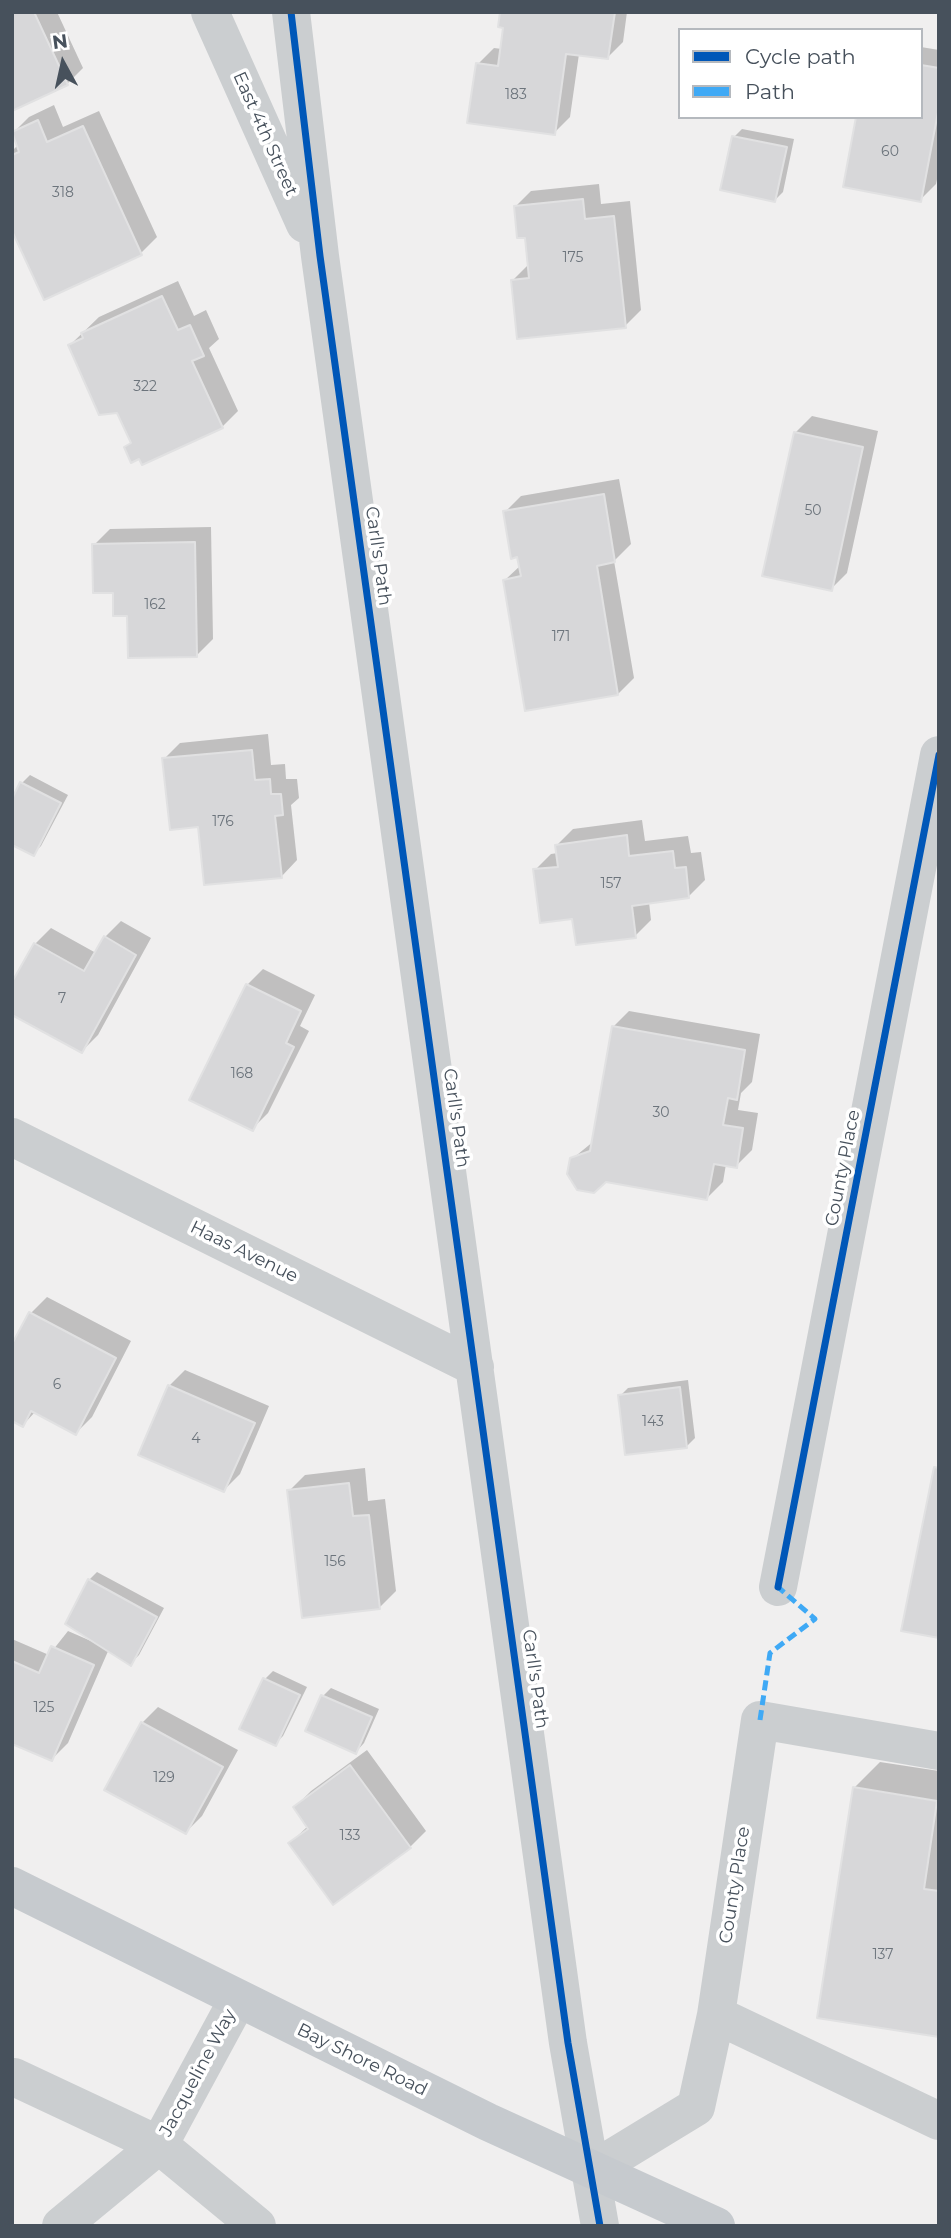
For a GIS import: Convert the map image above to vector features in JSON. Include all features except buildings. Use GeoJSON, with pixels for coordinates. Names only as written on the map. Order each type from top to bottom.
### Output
{"type":"FeatureCollection","features":[{"type":"Feature","properties":{"kind":"main road","name":"Bay Shore Road"},"geometry":{"type":"LineString","coordinates":[[12,1886],[591,2171],[716,2226]]}},
{"type":"Feature","properties":{"kind":"street","name":"East 4th Street"},"geometry":{"type":"LineString","coordinates":[[209,12],[320,256]]}},
{"type":"Feature","properties":{"kind":"street","name":"Carll's Path"},"geometry":{"type":"LineString","coordinates":[[291,12],[320,256],[568,2043],[600,2226]]}},
{"type":"Feature","properties":{"kind":"street","name":"County Place"},"geometry":{"type":"LineString","coordinates":[[778,1587],[939,755]]}},
{"type":"Feature","properties":{"kind":"street","name":"Haas Avenue"},"geometry":{"type":"LineString","coordinates":[[12,1137],[475,1367]]}},
{"type":"Feature","properties":{"kind":"street","name":"County Place"},"geometry":{"type":"LineString","coordinates":[[591,2171],[696,2107],[716,2015],[760,1720],[939,1751]]}},
{"type":"Feature","properties":{"kind":"street","name":"Jacqueline Way"},"geometry":{"type":"LineString","coordinates":[[61,2226],[159,2144],[237,1999]]}},
{"type":"Feature","properties":{"kind":"street"},"geometry":{"type":"LineString","coordinates":[[716,2015],[939,2121]]}},
{"type":"Feature","properties":{"kind":"street"},"geometry":{"type":"LineString","coordinates":[[14,2077],[159,2144],[257,2226]]}},
{"type":"Feature","properties":{"kind":"marked path"},"geometry":{"type":"LineString","coordinates":[[760,1720],[770,1653],[815,1619],[778,1587]]}},
{"type":"Feature","properties":{"kind":"cycle path"},"geometry":{"type":"LineString","coordinates":[[291,12],[320,256],[568,2043],[600,2226]]}},
{"type":"Feature","properties":{"kind":"cycle path"},"geometry":{"type":"LineString","coordinates":[[778,1587],[939,755]]}}]}
